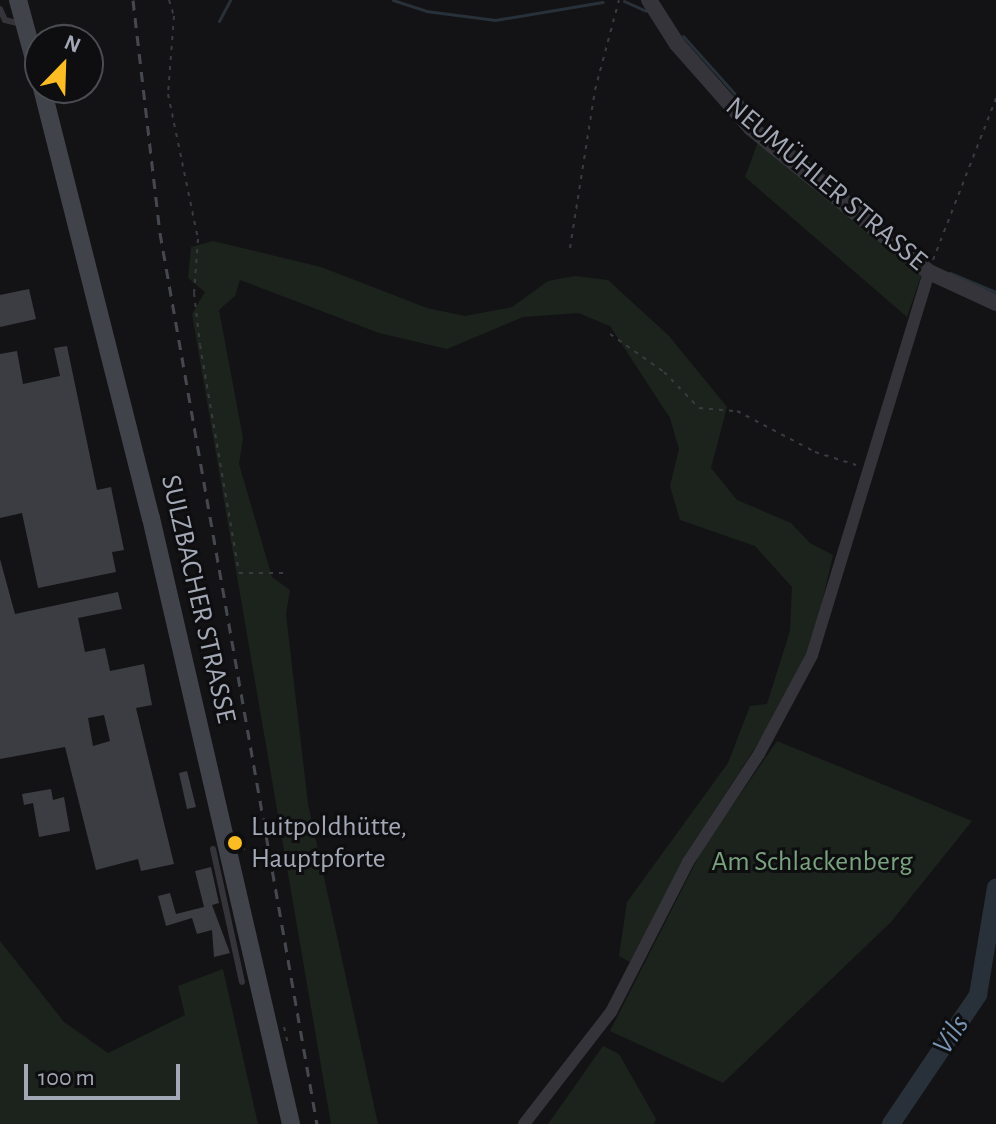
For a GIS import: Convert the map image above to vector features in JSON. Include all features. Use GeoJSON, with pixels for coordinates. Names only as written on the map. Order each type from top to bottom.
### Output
{"type":"FeatureCollection","features":[{"type":"Feature","properties":{"kind":"main road"},"geometry":{"type":"LineString","coordinates":[[18,0],[26,24]]}},
{"type":"Feature","properties":{"kind":"main road","name":"SULZBACHER STRASSE"},"geometry":{"type":"LineString","coordinates":[[46,104],[151,518],[291,1124]]}},
{"type":"Feature","properties":{"kind":"street","name":"NEUMÜHLER STRASSE"},"geometry":{"type":"LineString","coordinates":[[649,0],[677,44],[751,128],[929,272],[996,303]]}},
{"type":"Feature","properties":{"kind":"street"},"geometry":{"type":"LineString","coordinates":[[524,1124],[611,1012],[688,862],[759,754],[812,655],[929,272]]}},
{"type":"Feature","properties":{"kind":"lane"},"geometry":{"type":"LineString","coordinates":[[0,9],[5,20],[24,25]]}},
{"type":"Feature","properties":{"kind":"lane"},"geometry":{"type":"LineString","coordinates":[[213,849],[242,982]]}},
{"type":"Feature","properties":{"kind":"path"},"geometry":{"type":"LineString","coordinates":[[169,0],[174,16],[168,94],[198,239],[194,293],[200,345],[239,573],[286,573]]}},
{"type":"Feature","properties":{"kind":"path"},"geometry":{"type":"LineString","coordinates":[[570,248],[595,90],[619,0]]}},
{"type":"Feature","properties":{"kind":"path"},"geometry":{"type":"LineString","coordinates":[[929,272],[996,98]]}},
{"type":"Feature","properties":{"kind":"path"},"geometry":{"type":"LineString","coordinates":[[610,334],[664,372],[699,408],[737,411],[815,452],[869,470]]}},
{"type":"Feature","properties":{"kind":"green space"},"geometry":{"type":"Polygon","coordinates":[[[758,142],[921,276],[907,317],[745,177],[758,142]]]}},
{"type":"Feature","properties":{"kind":"green space"},"geometry":{"type":"Polygon","coordinates":[[[213,241],[321,267],[427,308],[465,316],[512,307],[548,281],[575,276],[608,280],[669,336],[727,407],[711,468],[737,500],[791,523],[810,543],[833,555],[814,638],[789,695],[686,855],[630,962],[619,956],[627,902],[728,763],[750,706],[767,704],[790,631],[792,587],[755,546],[680,520],[670,486],[679,449],[670,418],[610,326],[578,313],[523,317],[447,349],[379,333],[240,280],[235,296],[219,310],[243,438],[239,464],[272,577],[290,590],[286,614],[308,804],[378,1124],[331,1124],[192,314],[205,292],[188,278],[191,247],[213,241]]]}},
{"type":"Feature","properties":{"kind":"green space","name":"Am Schlackenberg"},"geometry":{"type":"Polygon","coordinates":[[[777,741],[972,821],[891,922],[723,1083],[610,1031],[703,848],[777,741]]]}},
{"type":"Feature","properties":{"kind":"green space"},"geometry":{"type":"Polygon","coordinates":[[[0,941],[64,1022],[108,1053],[185,1015],[178,986],[223,969],[258,1124],[0,1124],[0,941]]]}},
{"type":"Feature","properties":{"kind":"green space"},"geometry":{"type":"Polygon","coordinates":[[[603,1046],[619,1054],[656,1119],[654,1124],[548,1124],[603,1046]]]}},
{"type":"Feature","properties":{"kind":"building"},"geometry":{"type":"Polygon","coordinates":[[[29,289],[36,319],[0,327],[0,295],[29,289]]]}},
{"type":"Feature","properties":{"kind":"building"},"geometry":{"type":"Polygon","coordinates":[[[67,346],[97,490],[111,487],[124,550],[112,552],[116,572],[38,588],[22,513],[0,518],[0,354],[17,351],[23,384],[60,376],[54,348],[67,346]]]}},
{"type":"Feature","properties":{"kind":"building"},"geometry":{"type":"Polygon","coordinates":[[[0,559],[15,614],[118,592],[122,609],[78,618],[85,652],[105,648],[110,671],[144,664],[152,705],[136,708],[174,864],[141,871],[138,859],[96,870],[65,747],[0,759],[0,559]],[[104,715],[88,718],[93,746],[110,741],[104,715]]]}},
{"type":"Feature","properties":{"kind":"building"},"geometry":{"type":"Polygon","coordinates":[[[187,771],[196,807],[187,809],[179,773],[187,771]]]}},
{"type":"Feature","properties":{"kind":"building"},"geometry":{"type":"Polygon","coordinates":[[[51,789],[53,800],[64,797],[70,831],[39,837],[33,803],[24,805],[22,794],[51,789]]]}},
{"type":"Feature","properties":{"kind":"building"},"geometry":{"type":"Polygon","coordinates":[[[211,867],[219,903],[212,905],[230,953],[214,957],[212,930],[197,934],[192,918],[166,926],[158,896],[170,893],[176,914],[204,907],[195,871],[211,867]]]}},
{"type":"Feature","properties":{"kind":"waterway"},"geometry":{"type":"LineString","coordinates":[[219,21],[230,0]]}},
{"type":"Feature","properties":{"kind":"waterway"},"geometry":{"type":"LineString","coordinates":[[393,0],[426,11],[495,20],[602,2]]}},
{"type":"Feature","properties":{"kind":"waterway"},"geometry":{"type":"LineString","coordinates":[[624,1],[646,11]]}},
{"type":"Feature","properties":{"kind":"waterway"},"geometry":{"type":"LineString","coordinates":[[683,36],[759,121]]}},
{"type":"Feature","properties":{"kind":"waterway"},"geometry":{"type":"LineString","coordinates":[[769,131],[849,197]]}},
{"type":"Feature","properties":{"kind":"waterway"},"geometry":{"type":"LineString","coordinates":[[950,273],[996,292]]}},
{"type":"Feature","properties":{"kind":"waterway","name":"Vils"},"geometry":{"type":"LineString","coordinates":[[891,1124],[978,995],[996,888]]}},
{"type":"Feature","properties":{"kind":"railway"},"geometry":{"type":"LineString","coordinates":[[133,0],[160,233],[317,1124]]}},
{"type":"Feature","properties":{"kind":"place","name":"Luitpoldhütte, Hauptpforte"},"geometry":{"type":"Point","coordinates":[235,843]}}]}
